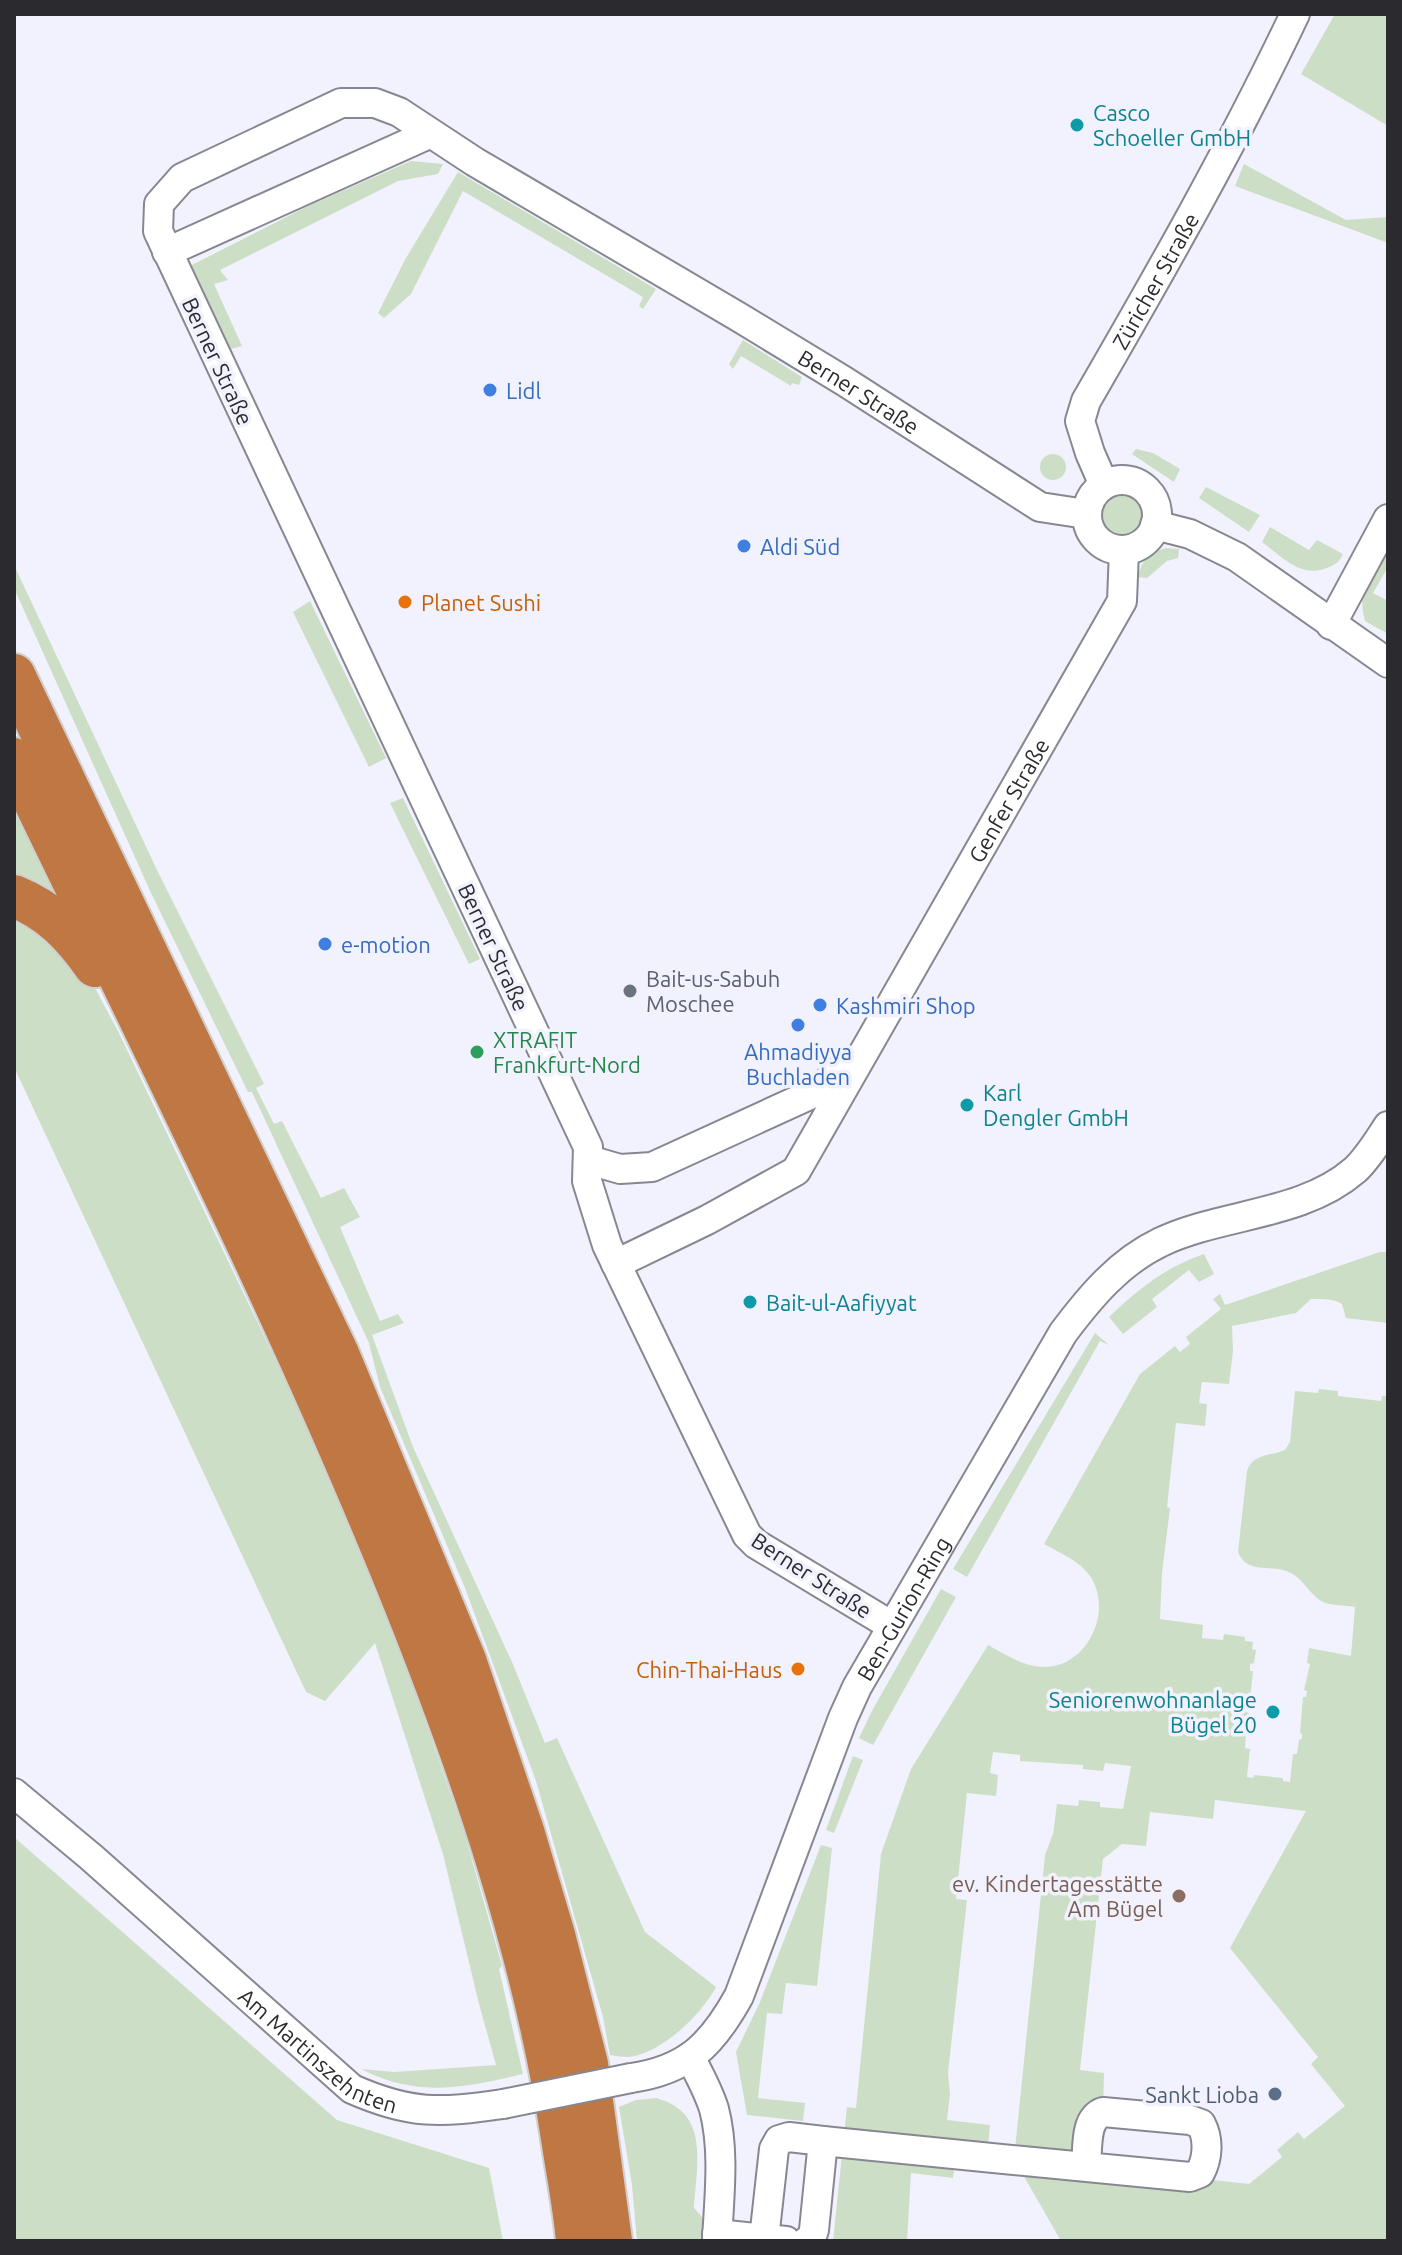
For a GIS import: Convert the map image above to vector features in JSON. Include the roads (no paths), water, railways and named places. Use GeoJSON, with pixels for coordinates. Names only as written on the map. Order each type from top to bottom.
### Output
{"type":"FeatureCollection","features":[{"type":"Feature","properties":{"kind":"highway"},"geometry":{"type":"LineString","coordinates":[[14,675],[332,1341],[465,1660],[554,1935],[587,2064],[611,2241]]}},
{"type":"Feature","properties":{"kind":"highway"},"geometry":{"type":"LineString","coordinates":[[14,759],[246,1243],[356,1482],[462,1755],[491,1839],[519,1936],[552,2072],[577,2241]]}},
{"type":"Feature","properties":{"kind":"highway"},"geometry":{"type":"LineString","coordinates":[[14,896],[52,916],[72,934],[149,1042]]}},
{"type":"Feature","properties":{"kind":"street","name":"Züricher Straße"},"geometry":{"type":"LineString","coordinates":[[1104,485],[1080,421],[1086,401],[1206,193],[1265,80],[1295,14]]}},
{"type":"Feature","properties":{"kind":"street","name":"Züricher Straße"},"geometry":{"type":"LineString","coordinates":[[1265,80],[1309,14]]}},
{"type":"Feature","properties":{"kind":"street","name":"Berner Straße"},"geometry":{"type":"LineString","coordinates":[[892,1626],[756,1544],[747,1535],[607,1245],[587,1181],[588,1147],[167,252],[158,231],[159,204],[182,178],[341,103],[375,103],[399,112],[429,134],[844,381],[1040,507],[1086,514]]}},
{"type":"Feature","properties":{"kind":"street"},"geometry":{"type":"LineString","coordinates":[[167,252],[429,134]]}},
{"type":"Feature","properties":{"kind":"street"},"geometry":{"type":"LineString","coordinates":[[1115,481],[1138,484],[1147,491],[1156,506],[1155,525],[1145,542],[1124,550],[1112,549],[1100,543],[1089,529],[1086,514],[1091,498],[1104,485],[1115,481]]}},
{"type":"Feature","properties":{"kind":"street"},"geometry":{"type":"LineString","coordinates":[[1331,625],[1388,519]]}},
{"type":"Feature","properties":{"kind":"street"},"geometry":{"type":"LineString","coordinates":[[1155,525],[1190,534],[1237,557],[1388,663]]}},
{"type":"Feature","properties":{"kind":"street","name":"Genfer Straße"},"geometry":{"type":"LineString","coordinates":[[616,1264],[707,1220],[796,1171],[1122,601],[1124,550]]}},
{"type":"Feature","properties":{"kind":"street","name":"Genfer Straße"},"geometry":{"type":"LineString","coordinates":[[589,1160],[620,1169],[652,1167],[816,1092],[869,1045]]}},
{"type":"Feature","properties":{"kind":"street","name":"Ben-Gurion-Ring"},"geometry":{"type":"LineString","coordinates":[[690,2057],[711,2040],[739,1996],[857,1687],[1063,1333],[1094,1293],[1125,1265],[1160,1243],[1185,1232],[1299,1201],[1329,1186],[1379,1156],[1388,1126]]}},
{"type":"Feature","properties":{"kind":"street","name":"Am Martinszehnten"},"geometry":{"type":"LineString","coordinates":[[14,1793],[91,1857],[352,2089],[387,2104],[415,2109],[467,2109],[503,2104],[655,2075],[690,2057]]}},
{"type":"Feature","properties":{"kind":"street"},"geometry":{"type":"LineString","coordinates":[[690,2057],[714,2111],[720,2154],[717,2238],[775,2240],[774,2149],[779,2140],[789,2137],[1086,2167]]}},
{"type":"Feature","properties":{"kind":"street"},"geometry":{"type":"LineString","coordinates":[[807,2241],[814,2230],[823,2141]]}},
{"type":"Feature","properties":{"kind":"place","name":"Casco Schoeller GmbH"},"geometry":{"type":"Point","coordinates":[1077,125]}},
{"type":"Feature","properties":{"kind":"place","name":"Lidl"},"geometry":{"type":"Point","coordinates":[490,390]}},
{"type":"Feature","properties":{"kind":"place","name":"Aldi Süd"},"geometry":{"type":"Point","coordinates":[744,546]}},
{"type":"Feature","properties":{"kind":"place","name":"Planet Sushi"},"geometry":{"type":"Point","coordinates":[405,602]}},
{"type":"Feature","properties":{"kind":"place","name":"e-motion"},"geometry":{"type":"Point","coordinates":[325,944]}},
{"type":"Feature","properties":{"kind":"place","name":"Bait-us-Sabuh Moschee"},"geometry":{"type":"Point","coordinates":[630,991]}},
{"type":"Feature","properties":{"kind":"place","name":"Kashmiri Shop"},"geometry":{"type":"Point","coordinates":[820,1005]}},
{"type":"Feature","properties":{"kind":"place","name":"Ahmadiyya Buchladen"},"geometry":{"type":"Point","coordinates":[798,1025]}},
{"type":"Feature","properties":{"kind":"place","name":"XTRAFIT Frankfurt-Nord"},"geometry":{"type":"Point","coordinates":[477,1052]}},
{"type":"Feature","properties":{"kind":"place","name":"Karl Dengler GmbH"},"geometry":{"type":"Point","coordinates":[967,1105]}},
{"type":"Feature","properties":{"kind":"place","name":"Bait-ul-Aafiyyat"},"geometry":{"type":"Point","coordinates":[750,1302]}},
{"type":"Feature","properties":{"kind":"place","name":"Chin-Thai-Haus"},"geometry":{"type":"Point","coordinates":[798,1669]}},
{"type":"Feature","properties":{"kind":"place","name":"Seniorenwohnanlage Bügel 20"},"geometry":{"type":"Point","coordinates":[1273,1712]}},
{"type":"Feature","properties":{"kind":"place","name":"ev. Kindertagesstätte Am Bügel"},"geometry":{"type":"Point","coordinates":[1179,1896]}},
{"type":"Feature","properties":{"kind":"place","name":"Sankt Lioba"},"geometry":{"type":"Point","coordinates":[1275,2094]}}]}
